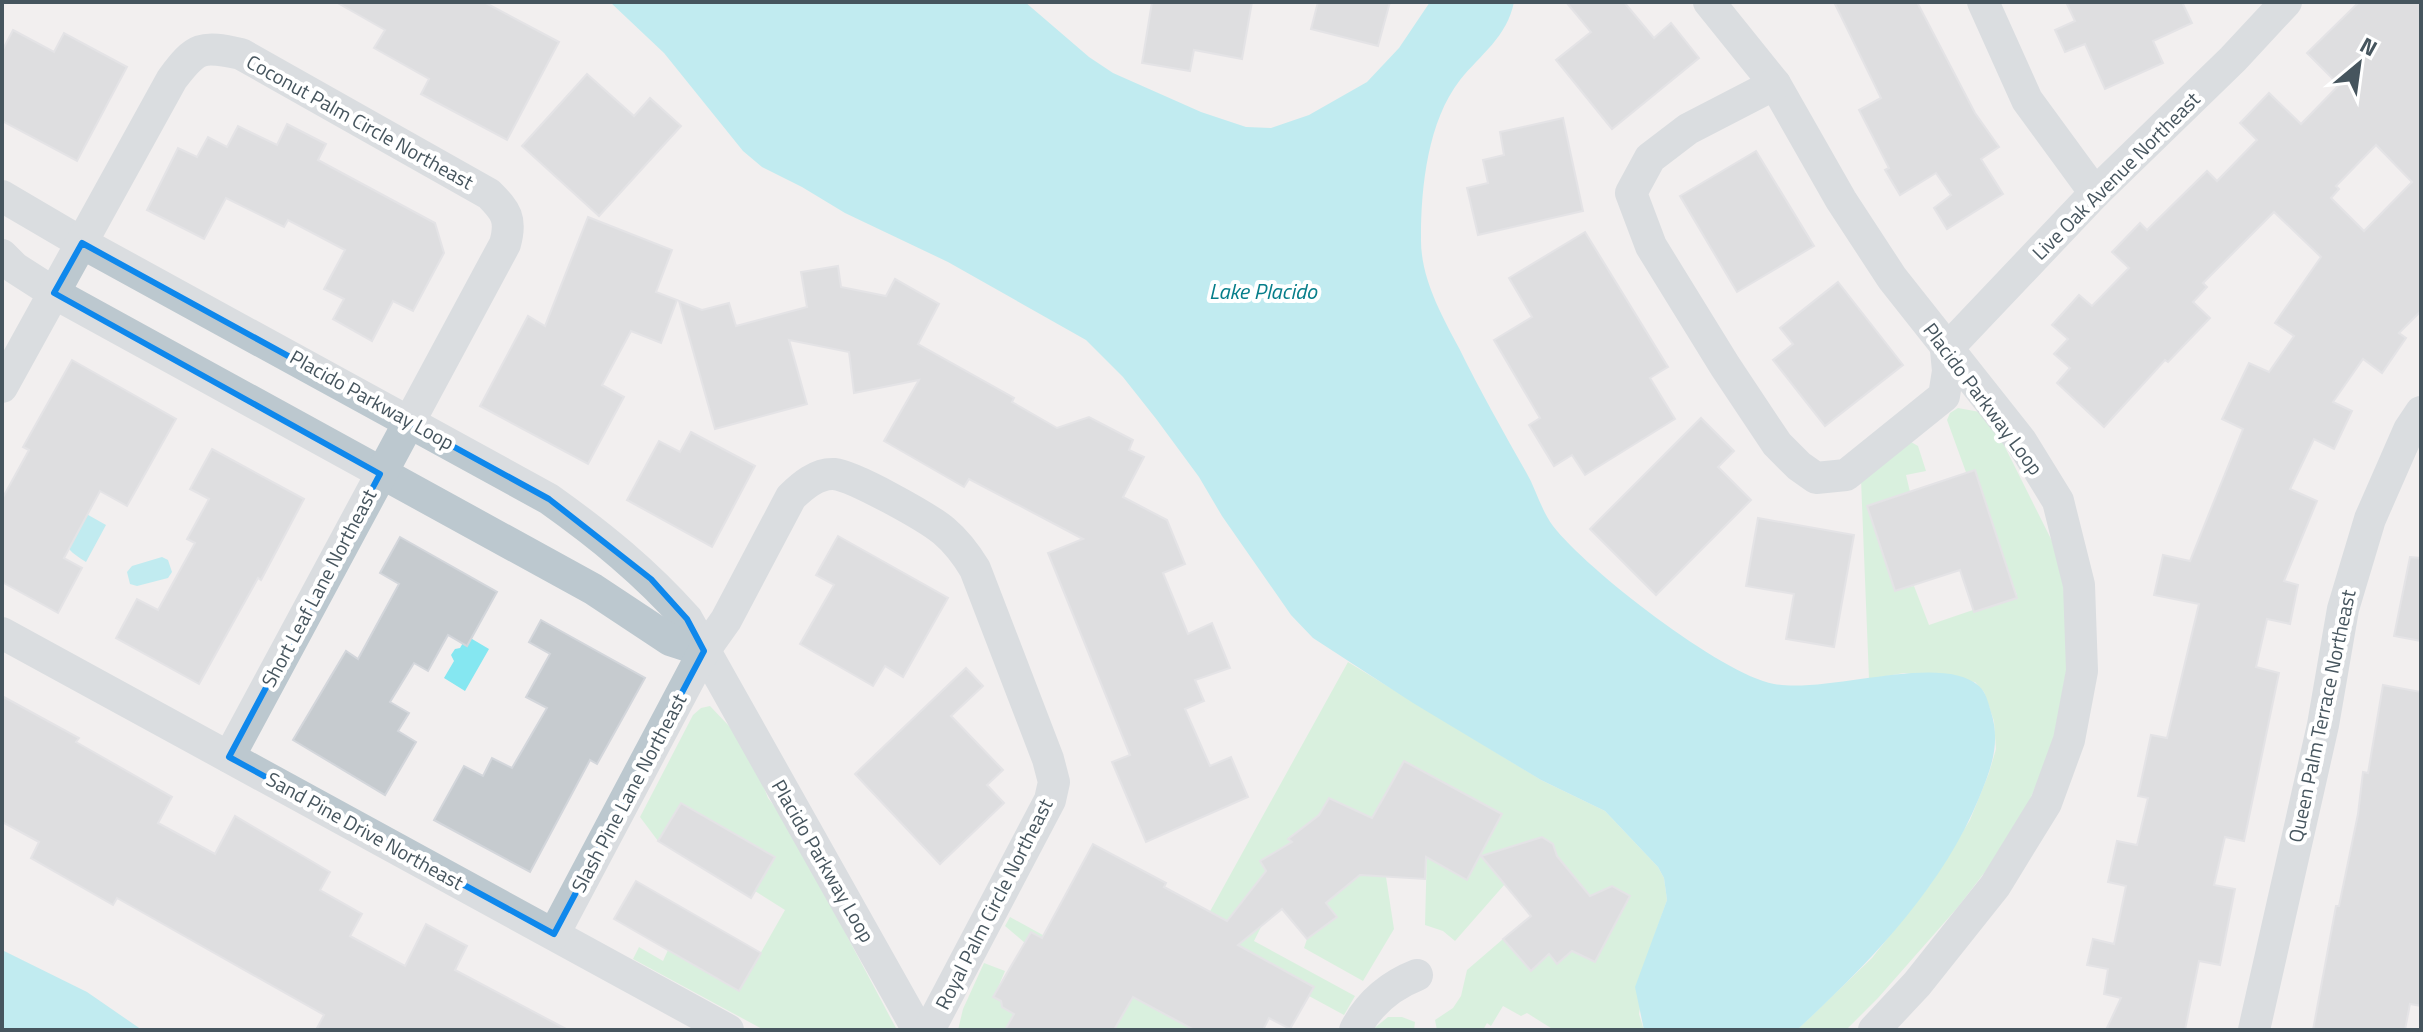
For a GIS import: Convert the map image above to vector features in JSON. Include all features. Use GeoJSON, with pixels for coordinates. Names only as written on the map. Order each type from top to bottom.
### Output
{"type":"FeatureCollection","features":[{"type":"Feature","properties":{"kind":"street","name":"Placido Parkway Loop"},"geometry":{"type":"LineString","coordinates":[[1709,2],[1775,84],[1892,278],[2021,441],[2058,501],[2079,585],[2082,671],[2069,740],[2046,803],[1995,886],[1917,984],[1889,1025]]}},
{"type":"Feature","properties":{"kind":"street"},"geometry":{"type":"LineString","coordinates":[[1983,2],[2027,100],[2095,193]]}},
{"type":"Feature","properties":{"kind":"street","name":"Live Oak Avenue Northeast"},"geometry":{"type":"LineString","coordinates":[[1946,350],[2095,193],[2233,59],[2286,2]]}},
{"type":"Feature","properties":{"kind":"street","name":"Coconut Palm Circle Northeast"},"geometry":{"type":"LineString","coordinates":[[82,243],[172,79],[191,54],[215,48],[241,54],[489,194],[504,209],[510,228],[505,244],[408,420]]}},
{"type":"Feature","properties":{"kind":"street"},"geometry":{"type":"LineString","coordinates":[[1775,84],[1688,129],[1659,150],[1650,158],[1631,193],[1651,246],[1725,366],[1777,444],[1816,478],[1846,475],[1944,396],[1948,371],[1946,350]]}},
{"type":"Feature","properties":{"kind":"street","name":"Placido Parkway Loop"},"geometry":{"type":"LineString","coordinates":[[2,196],[549,499],[599,535],[660,589],[687,619],[918,1030]]}},
{"type":"Feature","properties":{"kind":"street"},"geometry":{"type":"LineString","coordinates":[[2,387],[82,243]]}},
{"type":"Feature","properties":{"kind":"street"},"geometry":{"type":"LineString","coordinates":[[2,255],[15,268],[54,293],[593,589],[670,640],[704,651]]}},
{"type":"Feature","properties":{"kind":"street","name":"Queen Palm Terrace Northeast"},"geometry":{"type":"LineString","coordinates":[[2254,1030],[2323,725],[2343,609],[2370,519],[2409,430],[2421,412]]}},
{"type":"Feature","properties":{"kind":"street","name":"Short Leaf Lane Northeast"},"geometry":{"type":"LineString","coordinates":[[229,757],[408,420]]}},
{"type":"Feature","properties":{"kind":"street","name":"Royal Palm Circle Northeast"},"geometry":{"type":"LineString","coordinates":[[704,651],[726,620],[791,497],[807,482],[832,474],[859,482],[941,529],[961,547],[975,569],[1054,782],[1050,800],[929,1030]]}},
{"type":"Feature","properties":{"kind":"street","name":"Sand Pine Drive Northeast"},"geometry":{"type":"LineString","coordinates":[[2,633],[728,1030]]}},
{"type":"Feature","properties":{"kind":"street","name":"Slash Pine Lane Northeast"},"geometry":{"type":"LineString","coordinates":[[554,934],[704,651]]}},
{"type":"Feature","properties":{"kind":"street"},"geometry":{"type":"LineString","coordinates":[[1355,1030],[1365,1011],[1395,983],[1417,975]]}},
{"type":"Feature","properties":{"kind":"highlighted area"},"geometry":{"type":"Polygon","coordinates":[[[82,243],[549,499],[651,579],[687,619],[704,651],[554,934],[229,757],[380,474],[54,293],[82,243]]]}},
{"type":"Feature","properties":{"kind":"green space"},"geometry":{"type":"Polygon","coordinates":[[[1958,408],[1980,412],[1998,433],[2052,541],[2062,578],[2067,615],[2067,667],[2051,752],[2015,833],[1958,907],[1878,998],[1846,1030],[1797,1030],[1872,958],[1930,885],[1970,820],[1996,749],[1994,721],[1984,692],[1975,682],[1904,673],[1869,679],[1861,480],[1911,442],[1918,446],[1926,471],[1906,475],[1910,492],[1867,506],[1897,590],[1914,586],[1929,625],[2017,595],[1972,475],[1967,475],[1947,420],[1950,413],[1958,408]]]}},
{"type":"Feature","properties":{"kind":"green space"},"geometry":{"type":"Polygon","coordinates":[[[1348,662],[1541,780],[1605,811],[1658,867],[1664,878],[1667,900],[1648,954],[1639,1014],[1644,1030],[1554,1030],[1527,1013],[1521,1016],[1503,1006],[1491,1026],[1487,1023],[1483,1030],[1437,1030],[1435,1020],[1453,1008],[1461,996],[1467,970],[1503,939],[1531,971],[1549,954],[1557,964],[1575,949],[1596,960],[1628,901],[1627,894],[1612,886],[1605,889],[1598,905],[1557,856],[1553,844],[1542,837],[1528,841],[1505,884],[1455,941],[1443,931],[1425,925],[1427,848],[1502,814],[1404,762],[1374,814],[1390,823],[1386,877],[1394,929],[1363,981],[1304,948],[1307,939],[1337,917],[1322,898],[1331,899],[1365,871],[1353,811],[1329,799],[1319,815],[1288,838],[1292,842],[1260,861],[1266,871],[1235,912],[1261,927],[1254,941],[1355,996],[1344,1015],[1309,996],[1198,1030],[1114,1030],[1136,992],[1032,932],[1025,943],[1005,926],[1010,917],[1161,1000],[1348,662]]]}},
{"type":"Feature","properties":{"kind":"green space"},"geometry":{"type":"Polygon","coordinates":[[[710,706],[748,746],[768,798],[806,847],[848,938],[897,1030],[764,1030],[633,959],[639,947],[663,961],[668,950],[739,991],[785,910],[755,891],[775,857],[658,841],[640,817],[693,715],[701,708],[710,706]]]}},
{"type":"Feature","properties":{"kind":"green space"},"geometry":{"type":"Polygon","coordinates":[[[984,963],[1005,971],[994,997],[1001,1001],[1002,1007],[1014,1014],[1005,1030],[958,1030],[963,1009],[984,963]]]}},
{"type":"Feature","properties":{"kind":"green space"},"geometry":{"type":"Polygon","coordinates":[[[1388,1017],[1402,1017],[1415,1022],[1414,1030],[1372,1030],[1388,1017]]]}},
{"type":"Feature","properties":{"kind":"water","name":"Lake Placido"},"geometry":{"type":"Polygon","coordinates":[[[610,2],[1025,2],[1089,57],[1113,73],[1201,112],[1246,127],[1271,128],[1309,115],[1367,82],[1399,48],[1430,2],[1514,2],[1506,25],[1449,96],[1428,155],[1422,252],[1428,281],[1445,322],[1553,526],[1594,568],[1656,618],[1722,661],[1774,684],[1797,686],[1912,673],[1939,673],[1962,677],[1981,688],[1994,723],[1993,756],[1979,798],[1945,864],[1901,923],[1797,1030],[1644,1030],[1635,987],[1667,900],[1664,878],[1658,867],[1605,811],[1541,780],[1313,638],[1291,615],[1157,420],[1123,377],[1086,340],[948,262],[845,213],[762,167],[743,151],[664,53],[610,2]]]}},
{"type":"Feature","properties":{"kind":"water"},"geometry":{"type":"Polygon","coordinates":[[[74,507],[106,525],[86,562],[66,544],[74,507]]]}},
{"type":"Feature","properties":{"kind":"water"},"geometry":{"type":"Polygon","coordinates":[[[162,557],[168,560],[172,572],[168,578],[137,586],[130,584],[127,572],[132,566],[162,557]]]}},
{"type":"Feature","properties":{"kind":"water"},"geometry":{"type":"Polygon","coordinates":[[[467,636],[489,649],[465,691],[444,678],[454,661],[451,655],[467,636]]]}},
{"type":"Feature","properties":{"kind":"water"},"geometry":{"type":"Polygon","coordinates":[[[2,950],[87,992],[142,1030],[2,1030],[2,950]]]}},
{"type":"Feature","properties":{"kind":"building"},"geometry":{"type":"Polygon","coordinates":[[[336,2],[484,2],[559,42],[507,140],[421,94],[429,79],[374,48],[385,30],[336,2]]]}},
{"type":"Feature","properties":{"kind":"building"},"geometry":{"type":"Polygon","coordinates":[[[1152,2],[1252,2],[1242,59],[1194,50],[1190,71],[1142,63],[1152,2]]]}},
{"type":"Feature","properties":{"kind":"building"},"geometry":{"type":"Polygon","coordinates":[[[1318,2],[1390,2],[1378,46],[1311,29],[1318,2]]]}},
{"type":"Feature","properties":{"kind":"building"},"geometry":{"type":"Polygon","coordinates":[[[1566,2],[1624,2],[1654,38],[1671,23],[1699,58],[1612,129],[1556,60],[1591,32],[1566,2]]]}},
{"type":"Feature","properties":{"kind":"building"},"geometry":{"type":"Polygon","coordinates":[[[1834,2],[1917,2],[1975,113],[1999,147],[1981,159],[2003,194],[1947,229],[1934,208],[1951,195],[1936,173],[1900,195],[1885,170],[1889,168],[1859,110],[1881,98],[1834,2]]]}},
{"type":"Feature","properties":{"kind":"building"},"geometry":{"type":"Polygon","coordinates":[[[2066,2],[2182,2],[2192,23],[2153,41],[2163,63],[2105,89],[2085,44],[2065,52],[2055,30],[2075,21],[2066,2]]]}},
{"type":"Feature","properties":{"kind":"building"},"geometry":{"type":"Polygon","coordinates":[[[2359,2],[2421,2],[2421,311],[2399,333],[2406,338],[2382,373],[2363,359],[2333,402],[2352,411],[2334,449],[2314,439],[2290,489],[2317,501],[2284,581],[2298,585],[2290,624],[2267,619],[2256,667],[2279,673],[2244,841],[2225,837],[2214,885],[2235,889],[2220,965],[2199,961],[2185,1030],[2106,1030],[2121,998],[2104,994],[2108,969],[2087,965],[2093,939],[2114,944],[2126,886],[2108,882],[2117,841],[2137,845],[2148,798],[2138,796],[2151,735],[2167,738],[2199,604],[2154,595],[2163,555],[2190,561],[2243,429],[2222,419],[2249,363],[2269,372],[2294,336],[2275,323],[2321,257],[2274,212],[2203,283],[2207,287],[2193,302],[2210,318],[2168,362],[2165,360],[2104,427],[2057,383],[2070,368],[2054,354],[2068,339],[2052,325],[2079,295],[2092,306],[2129,268],[2112,252],[2140,223],[2147,230],[2207,171],[2217,181],[2257,140],[2240,123],[2269,93],[2301,124],[2339,85],[2307,53],[2359,2]],[[2376,145],[2336,186],[2339,189],[2331,198],[2364,231],[2412,182],[2376,145]]]}},
{"type":"Feature","properties":{"kind":"building"},"geometry":{"type":"Polygon","coordinates":[[[13,30],[54,52],[64,33],[127,67],[77,161],[2,121],[2,51],[13,30]]]}},
{"type":"Feature","properties":{"kind":"building"},"geometry":{"type":"Polygon","coordinates":[[[587,74],[634,116],[650,98],[681,126],[599,216],[522,146],[587,74]]]}},
{"type":"Feature","properties":{"kind":"building"},"geometry":{"type":"Polygon","coordinates":[[[1563,118],[1583,211],[1478,235],[1467,188],[1488,183],[1483,160],[1504,155],[1500,132],[1563,118]]]}},
{"type":"Feature","properties":{"kind":"building"},"geometry":{"type":"Polygon","coordinates":[[[287,124],[326,144],[318,160],[435,223],[444,253],[413,311],[393,301],[372,341],[333,319],[344,299],[324,289],[345,250],[288,220],[284,227],[226,198],[204,239],[147,210],[178,148],[197,157],[208,137],[227,147],[238,126],[277,145],[287,124]]]}},
{"type":"Feature","properties":{"kind":"building"},"geometry":{"type":"Polygon","coordinates":[[[1756,151],[1814,246],[1737,292],[1680,196],[1756,151]]]}},
{"type":"Feature","properties":{"kind":"building"},"geometry":{"type":"Polygon","coordinates":[[[588,217],[672,250],[656,292],[677,300],[661,343],[631,331],[602,385],[624,397],[588,464],[480,406],[528,316],[545,326],[588,217]]]}},
{"type":"Feature","properties":{"kind":"building"},"geometry":{"type":"Polygon","coordinates":[[[1585,232],[1668,367],[1650,378],[1675,419],[1585,475],[1572,455],[1554,466],[1529,425],[1540,418],[1494,340],[1532,317],[1509,278],[1585,232]]]}},
{"type":"Feature","properties":{"kind":"building"},"geometry":{"type":"Polygon","coordinates":[[[838,266],[841,287],[886,296],[895,279],[939,304],[918,344],[1014,398],[1012,402],[1057,428],[1089,417],[1133,440],[1129,450],[1144,457],[1123,497],[1167,520],[1185,564],[1163,573],[1188,634],[1212,623],[1230,668],[1195,680],[1204,701],[1185,709],[1210,766],[1231,757],[1248,797],[1146,842],[1112,762],[1130,755],[1048,553],[1083,539],[969,479],[964,487],[884,441],[919,380],[854,393],[849,352],[789,340],[807,404],[715,429],[679,301],[702,310],[729,303],[736,326],[807,307],[801,272],[838,266]]]}},
{"type":"Feature","properties":{"kind":"building"},"geometry":{"type":"Polygon","coordinates":[[[1838,282],[1903,365],[1825,426],[1773,360],[1793,344],[1780,328],[1838,282]]]}},
{"type":"Feature","properties":{"kind":"building"},"geometry":{"type":"Polygon","coordinates":[[[72,360],[176,419],[127,506],[100,491],[64,558],[82,568],[58,613],[2,582],[2,499],[29,450],[23,447],[72,360]]]}},
{"type":"Feature","properties":{"kind":"building"},"geometry":{"type":"Polygon","coordinates":[[[1701,418],[1734,451],[1718,467],[1751,500],[1656,595],[1590,529],[1701,418]]]}},
{"type":"Feature","properties":{"kind":"building"},"geometry":{"type":"Polygon","coordinates":[[[691,432],[755,466],[712,547],[627,500],[659,441],[680,452],[691,432]]]}},
{"type":"Feature","properties":{"kind":"building"},"geometry":{"type":"Polygon","coordinates":[[[212,449],[304,499],[261,580],[258,578],[199,684],[116,638],[137,599],[158,610],[195,543],[187,539],[209,499],[190,489],[212,449]]]}},
{"type":"Feature","properties":{"kind":"building"},"geometry":{"type":"Polygon","coordinates":[[[1975,470],[2017,598],[1974,612],[1960,570],[1895,591],[1867,506],[1975,470]]]}},
{"type":"Feature","properties":{"kind":"building"},"geometry":{"type":"Polygon","coordinates":[[[1758,518],[1854,535],[1834,647],[1786,639],[1794,594],[1746,586],[1758,518]]]}},
{"type":"Feature","properties":{"kind":"building"},"geometry":{"type":"Polygon","coordinates":[[[838,536],[948,598],[903,677],[885,666],[873,686],[800,644],[834,585],[816,575],[838,536]]]}},
{"type":"Feature","properties":{"kind":"building"},"geometry":{"type":"Polygon","coordinates":[[[400,537],[497,592],[467,646],[448,635],[428,671],[414,663],[390,702],[409,713],[398,731],[416,742],[385,795],[293,740],[346,651],[358,659],[399,584],[380,573],[400,537]]]}},
{"type":"Feature","properties":{"kind":"building"},"geometry":{"type":"Polygon","coordinates":[[[2410,557],[2421,558],[2421,641],[2394,636],[2410,557]]]}},
{"type":"Feature","properties":{"kind":"building"},"geometry":{"type":"Polygon","coordinates":[[[541,620],[645,678],[597,764],[590,760],[530,872],[434,820],[464,766],[483,776],[492,758],[512,768],[547,708],[526,697],[550,654],[529,642],[541,620]]]}},
{"type":"Feature","properties":{"kind":"building"},"geometry":{"type":"Polygon","coordinates":[[[966,668],[983,686],[951,716],[1003,770],[987,785],[1004,803],[940,864],[855,774],[966,668]]]}},
{"type":"Feature","properties":{"kind":"building"},"geometry":{"type":"Polygon","coordinates":[[[2383,685],[2421,692],[2421,1006],[2410,1004],[2405,1030],[2313,1030],[2336,906],[2339,906],[2358,814],[2363,772],[2368,773],[2383,685]]]}},
{"type":"Feature","properties":{"kind":"building"},"geometry":{"type":"Polygon","coordinates":[[[2,696],[79,738],[76,742],[172,797],[158,823],[215,854],[235,816],[330,872],[320,890],[362,914],[350,936],[405,966],[426,924],[467,946],[455,970],[568,1030],[316,1030],[324,1015],[117,898],[113,905],[31,858],[39,842],[2,822],[2,696]]]}},
{"type":"Feature","properties":{"kind":"building"},"geometry":{"type":"Polygon","coordinates":[[[1404,761],[1502,814],[1467,880],[1426,857],[1425,879],[1360,875],[1326,903],[1337,917],[1307,939],[1282,909],[1238,945],[1314,987],[1290,1029],[1269,1018],[1263,1030],[1194,1030],[1133,997],[1114,1030],[1005,1030],[1014,1014],[993,997],[1031,932],[1042,938],[1093,844],[1166,883],[1164,887],[1227,921],[1266,871],[1260,861],[1292,842],[1288,839],[1319,815],[1329,798],[1372,818],[1404,761]]]}},
{"type":"Feature","properties":{"kind":"building"},"geometry":{"type":"Polygon","coordinates":[[[681,803],[775,857],[751,898],[658,841],[681,803]]]}},
{"type":"Feature","properties":{"kind":"building"},"geometry":{"type":"Polygon","coordinates":[[[1542,837],[1553,844],[1557,856],[1590,896],[1612,886],[1630,896],[1595,962],[1572,951],[1557,964],[1549,954],[1531,971],[1503,939],[1531,916],[1481,856],[1542,837]]]}},
{"type":"Feature","properties":{"kind":"building"},"geometry":{"type":"Polygon","coordinates":[[[636,881],[761,953],[739,991],[614,919],[636,881]]]}}]}
